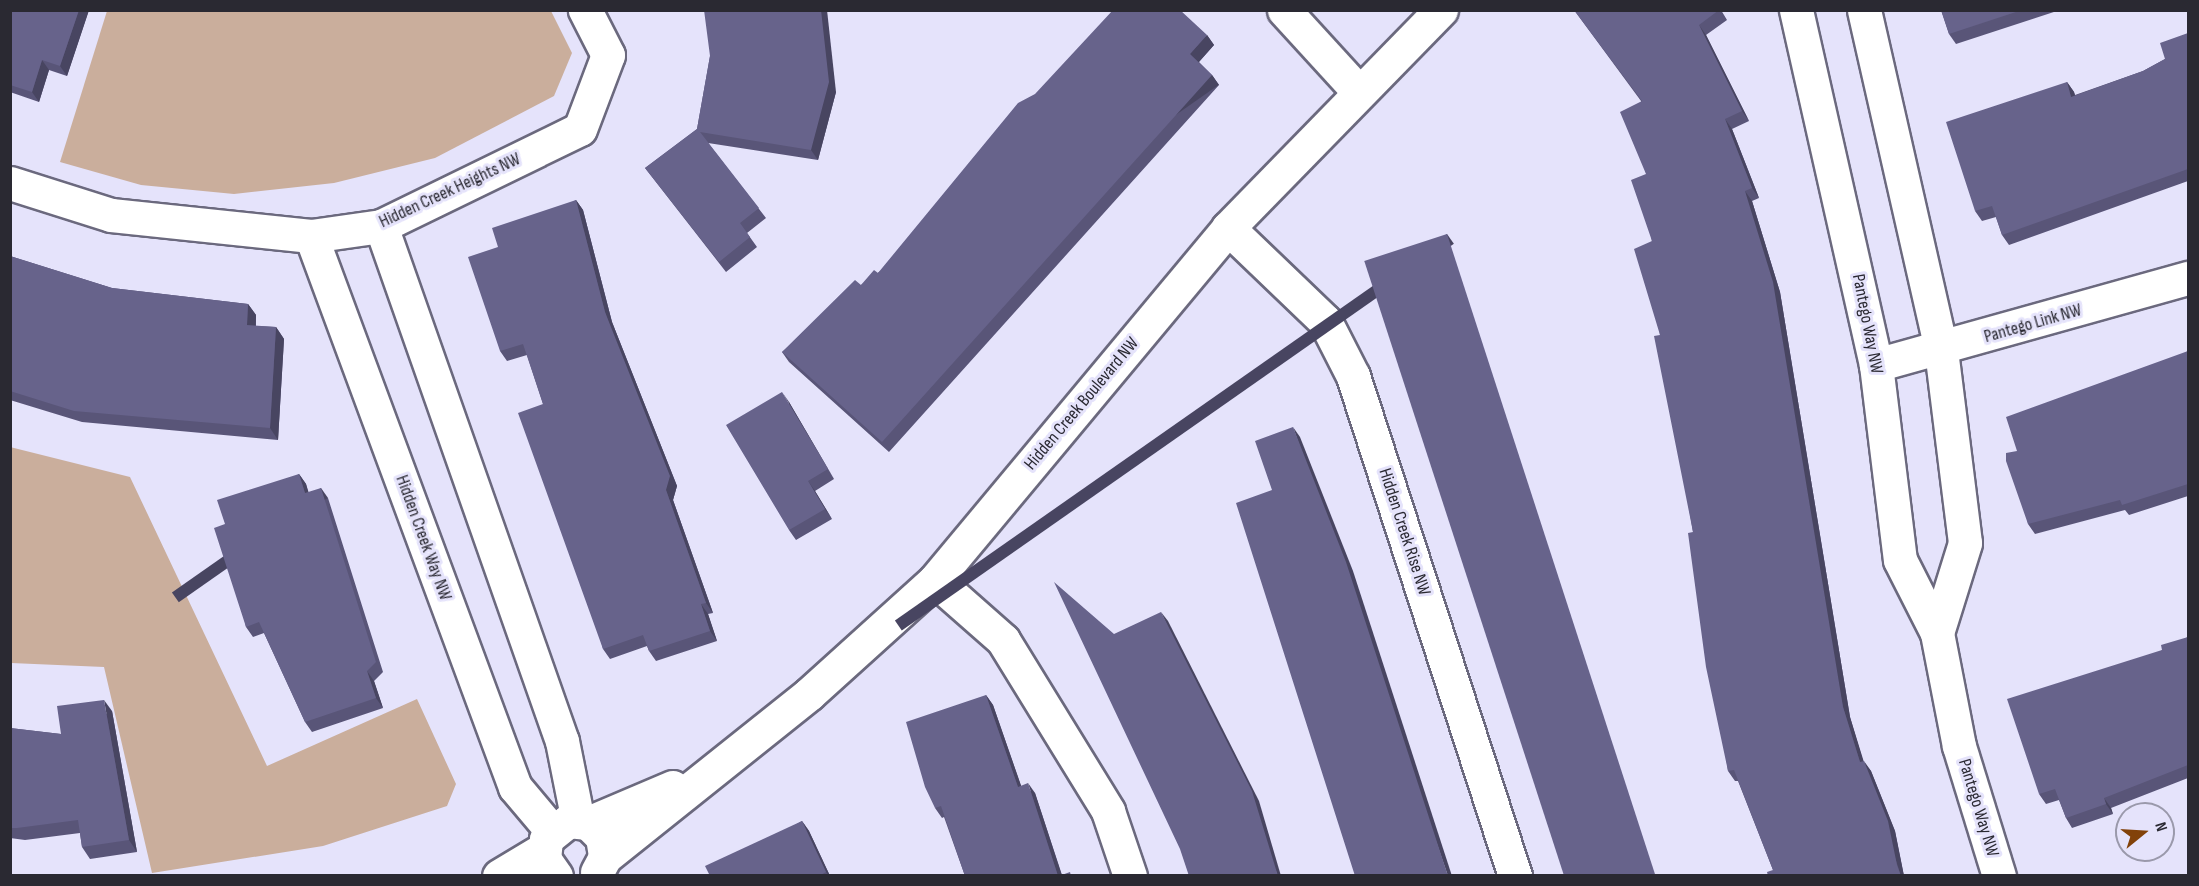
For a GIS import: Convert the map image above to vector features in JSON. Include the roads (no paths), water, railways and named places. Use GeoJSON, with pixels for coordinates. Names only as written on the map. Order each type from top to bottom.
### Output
{"type":"FeatureCollection","features":[{"type":"Feature","properties":{"kind":"street","name":"Hidden Creek Heights NW"},"geometry":{"type":"LineString","coordinates":[[10,183],[111,215],[311,236],[381,226],[580,129],[608,55],[585,10]]}},
{"type":"Feature","properties":{"kind":"street"},"geometry":{"type":"LineString","coordinates":[[1284,10],[1357,90]]}},
{"type":"Feature","properties":{"kind":"street","name":"Hidden Creek Boulevard NW"},"geometry":{"type":"LineString","coordinates":[[601,869],[702,775],[809,694],[935,580],[1228,228],[1357,90],[1441,10]]}},
{"type":"Feature","properties":{"kind":"street","name":"Pantego Way NW"},"geometry":{"type":"LineString","coordinates":[[1796,10],[1876,365],[1900,560],[1937,633],[1959,746],[1999,876]]}},
{"type":"Feature","properties":{"kind":"street","name":"Pantego Way NW"},"geometry":{"type":"LineString","coordinates":[[1864,10],[1941,350],[1965,543],[1937,633]]}},
{"type":"Feature","properties":{"kind":"street"},"geometry":{"type":"LineString","coordinates":[[381,226],[562,741],[563,840],[602,837],[601,869]]}},
{"type":"Feature","properties":{"kind":"street","name":"Hidden Creek Rise NW"},"geometry":{"type":"LineString","coordinates":[[1228,228],[1324,321],[1353,376],[1515,876]]}},
{"type":"Feature","properties":{"kind":"street","name":"Hidden Creek Way NW"},"geometry":{"type":"LineString","coordinates":[[311,236],[515,787],[563,840]]}},
{"type":"Feature","properties":{"kind":"street","name":"Pantego Link NW"},"geometry":{"type":"LineString","coordinates":[[1876,365],[1941,350],[2188,278]]}},
{"type":"Feature","properties":{"kind":"street"},"geometry":{"type":"LineString","coordinates":[[935,580],[1003,640],[1108,811],[1130,876]]}},
{"type":"Feature","properties":{"kind":"street","name":"Hidden Creek Boulevard NW"},"geometry":{"type":"LineString","coordinates":[[499,876],[563,840],[702,775]]}}]}
